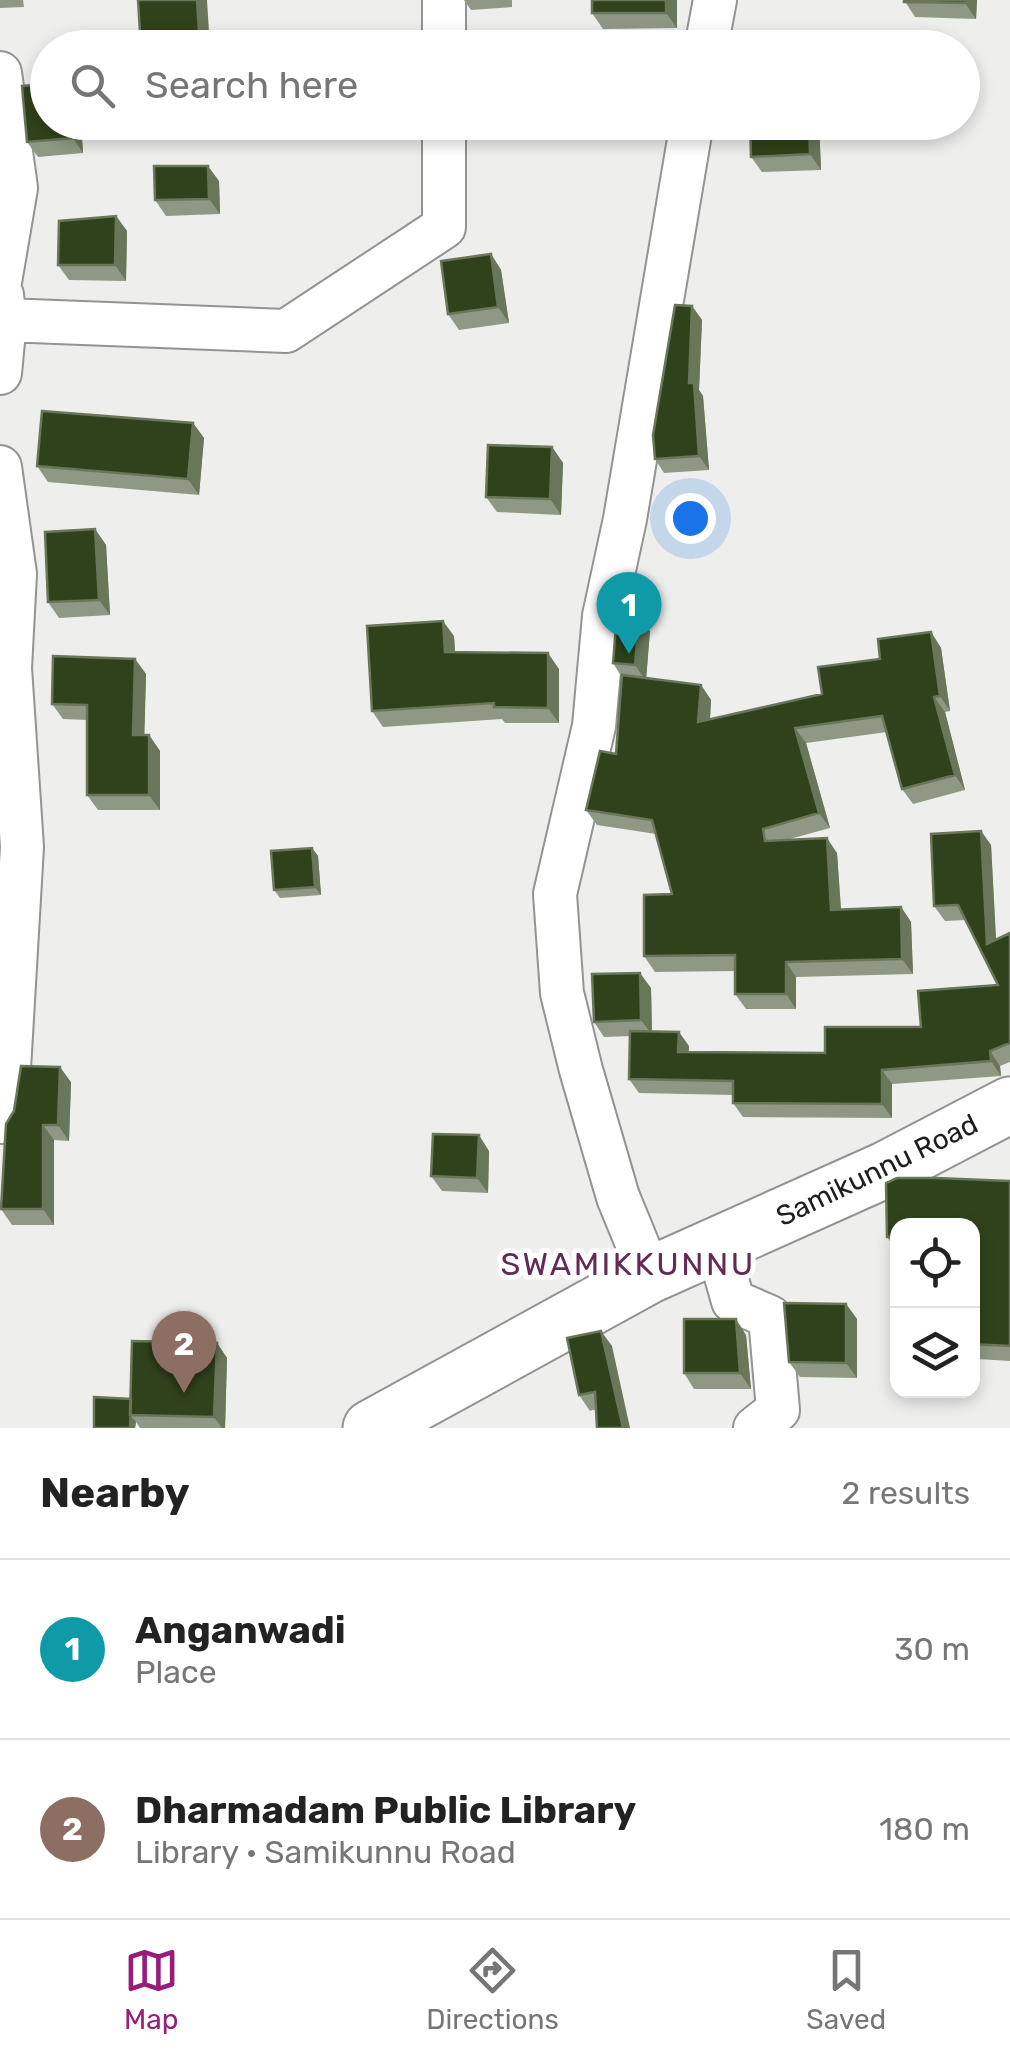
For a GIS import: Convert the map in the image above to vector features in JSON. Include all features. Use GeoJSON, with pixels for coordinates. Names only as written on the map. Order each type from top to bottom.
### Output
{"type":"FeatureCollection","features":[{"type":"Feature","properties":{"kind":"main road","name":"Samikunnu Road"},"geometry":{"type":"LineString","coordinates":[[371,1428],[650,1275],[887,1170],[1010,1105]]}},
{"type":"Feature","properties":{"kind":"street"},"geometry":{"type":"LineString","coordinates":[[444,0],[444,30]]}},
{"type":"Feature","properties":{"kind":"street"},"geometry":{"type":"LineString","coordinates":[[709,30],[714,0]]}},
{"type":"Feature","properties":{"kind":"street"},"geometry":{"type":"LineString","coordinates":[[0,73],[16,188],[2,296],[0,374]]}},
{"type":"Feature","properties":{"kind":"street"},"geometry":{"type":"LineString","coordinates":[[2,296],[286,331],[444,227],[444,140]]}},
{"type":"Feature","properties":{"kind":"street"},"geometry":{"type":"LineString","coordinates":[[650,1275],[618,1198],[580,1070],[562,993],[555,894],[594,726],[604,616],[625,519],[689,140]]}},
{"type":"Feature","properties":{"kind":"street"},"geometry":{"type":"LineString","coordinates":[[0,466],[15,574],[10,668],[22,846],[0,1122]]}},
{"type":"Feature","properties":{"kind":"street"},"geometry":{"type":"LineString","coordinates":[[717,1245],[733,1301],[770,1318],[778,1410],[755,1428]]}},
{"type":"Feature","properties":{"kind":"building"},"geometry":{"type":"Polygon","coordinates":[[[138,0],[197,0],[199,30],[140,30],[138,0]]]}},
{"type":"Feature","properties":{"kind":"building"},"geometry":{"type":"Polygon","coordinates":[[[592,0],[666,0],[666,13],[592,13],[592,0]]]}},
{"type":"Feature","properties":{"kind":"building"},"geometry":{"type":"Polygon","coordinates":[[[965,0],[965,3],[904,2],[965,0]]]}},
{"type":"Feature","properties":{"kind":"building"},"geometry":{"type":"Polygon","coordinates":[[[30,85],[30,140],[50,140],[27,142],[22,86],[30,85]]]}},
{"type":"Feature","properties":{"kind":"building"},"geometry":{"type":"Polygon","coordinates":[[[751,140],[810,140],[810,154],[751,157],[751,140]]]}},
{"type":"Feature","properties":{"kind":"building"},"geometry":{"type":"Polygon","coordinates":[[[154,166],[208,166],[209,199],[155,200],[154,166]]]}},
{"type":"Feature","properties":{"kind":"building"},"geometry":{"type":"Polygon","coordinates":[[[116,216],[115,265],[58,265],[59,221],[116,216]]]}},
{"type":"Feature","properties":{"kind":"building"},"geometry":{"type":"Polygon","coordinates":[[[491,254],[498,307],[448,314],[441,261],[491,254]]]}},
{"type":"Feature","properties":{"kind":"building"},"geometry":{"type":"Polygon","coordinates":[[[675,305],[692,306],[689,383],[694,383],[699,456],[655,459],[653,435],[675,305]]]}},
{"type":"Feature","properties":{"kind":"building"},"geometry":{"type":"Polygon","coordinates":[[[42,411],[193,423],[188,479],[37,466],[42,411]]]}},
{"type":"Feature","properties":{"kind":"building"},"geometry":{"type":"Polygon","coordinates":[[[488,445],[552,447],[550,499],[486,497],[488,445]]]}},
{"type":"Feature","properties":{"kind":"building"},"geometry":{"type":"Polygon","coordinates":[[[95,529],[99,600],[48,602],[45,532],[95,529]]]}},
{"type":"Feature","properties":{"kind":"building"},"geometry":{"type":"Polygon","coordinates":[[[617,614],[639,616],[635,665],[613,663],[617,614]]]}},
{"type":"Feature","properties":{"kind":"building"},"geometry":{"type":"Polygon","coordinates":[[[443,621],[445,652],[548,653],[548,708],[494,707],[494,703],[372,711],[367,626],[443,621]]]}},
{"type":"Feature","properties":{"kind":"building"},"geometry":{"type":"Polygon","coordinates":[[[931,632],[940,696],[934,697],[955,775],[902,789],[882,716],[795,728],[819,813],[763,829],[765,841],[827,838],[831,910],[901,907],[902,959],[786,962],[786,994],[735,994],[735,955],[644,956],[644,895],[672,894],[652,820],[586,810],[600,751],[616,754],[622,675],[701,685],[698,722],[822,694],[818,667],[880,659],[878,639],[931,632]]]}},
{"type":"Feature","properties":{"kind":"building"},"geometry":{"type":"Polygon","coordinates":[[[53,656],[135,659],[133,735],[149,735],[149,795],[87,795],[87,705],[52,704],[53,656]]]}},
{"type":"Feature","properties":{"kind":"building"},"geometry":{"type":"Polygon","coordinates":[[[981,831],[987,944],[1010,933],[1010,1043],[990,1051],[991,1061],[882,1070],[882,1104],[733,1103],[733,1081],[629,1079],[630,1031],[679,1032],[678,1052],[825,1053],[825,1027],[921,1027],[918,991],[998,985],[958,905],[934,906],[931,834],[981,831]]]}},
{"type":"Feature","properties":{"kind":"building"},"geometry":{"type":"Polygon","coordinates":[[[312,848],[315,887],[274,890],[271,851],[312,848]]]}},
{"type":"Feature","properties":{"kind":"building"},"geometry":{"type":"Polygon","coordinates":[[[640,973],[641,1020],[594,1022],[592,974],[640,973]]]}},
{"type":"Feature","properties":{"kind":"building"},"geometry":{"type":"Polygon","coordinates":[[[21,1066],[60,1067],[58,1125],[43,1125],[43,1209],[1,1209],[6,1124],[14,1111],[21,1066]]]}},
{"type":"Feature","properties":{"kind":"building"},"geometry":{"type":"Polygon","coordinates":[[[433,1134],[479,1135],[477,1178],[431,1176],[433,1134]]]}},
{"type":"Feature","properties":{"kind":"building"},"geometry":{"type":"Polygon","coordinates":[[[897,1178],[1010,1181],[1010,1346],[980,1344],[980,1218],[890,1218],[887,1237],[886,1183],[897,1178]]]}},
{"type":"Feature","properties":{"kind":"building"},"geometry":{"type":"Polygon","coordinates":[[[784,1303],[846,1304],[846,1363],[789,1362],[784,1303]]]}},
{"type":"Feature","properties":{"kind":"building"},"geometry":{"type":"Polygon","coordinates":[[[684,1319],[736,1319],[740,1373],[684,1373],[684,1319]]]}},
{"type":"Feature","properties":{"kind":"building"},"geometry":{"type":"Polygon","coordinates":[[[601,1331],[623,1428],[597,1428],[595,1392],[579,1395],[567,1338],[601,1331]]]}},
{"type":"Feature","properties":{"kind":"building"},"geometry":{"type":"Polygon","coordinates":[[[132,1341],[217,1343],[214,1417],[130,1415],[132,1341]]]}},
{"type":"Feature","properties":{"kind":"building"},"geometry":{"type":"Polygon","coordinates":[[[94,1397],[131,1399],[130,1428],[94,1428],[94,1397]]]}},
{"type":"Feature","properties":{"kind":"place","name":"Anganwadi"},"geometry":{"type":"Point","coordinates":[629,654]}},
{"type":"Feature","properties":{"kind":"place","name":"Dharmadam Public Library"},"geometry":{"type":"Point","coordinates":[184,1393]}},
{"type":"Feature","properties":{"kind":"district","name":"SWAMIKKUNNU"},"geometry":{"type":"Point","coordinates":[628,1264]}}]}
